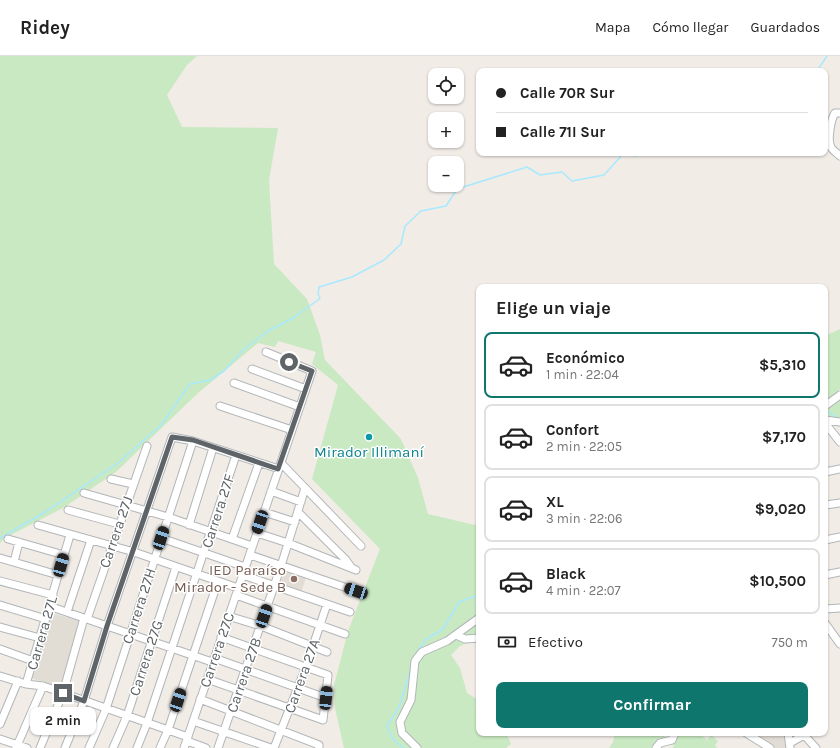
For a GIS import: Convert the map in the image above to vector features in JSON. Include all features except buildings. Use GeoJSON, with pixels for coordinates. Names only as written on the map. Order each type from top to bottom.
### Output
{"type":"FeatureCollection","features":[{"type":"Feature","properties":{"kind":"street"},"geometry":{"type":"LineString","coordinates":[[837,113],[831,122],[830,144],[831,148],[840,156]]}},
{"type":"Feature","properties":{"kind":"street","name":"Carrera 27C"},"geometry":{"type":"LineString","coordinates":[[186,742],[312,371],[266,352]]}},
{"type":"Feature","properties":{"kind":"street"},"geometry":{"type":"LineString","coordinates":[[252,369],[306,389]]}},
{"type":"Feature","properties":{"kind":"street"},"geometry":{"type":"LineString","coordinates":[[234,383],[300,407]]}},
{"type":"Feature","properties":{"kind":"street"},"geometry":{"type":"LineString","coordinates":[[828,404],[840,395]]}},
{"type":"Feature","properties":{"kind":"street"},"geometry":{"type":"LineString","coordinates":[[220,406],[292,430]]}},
{"type":"Feature","properties":{"kind":"street"},"geometry":{"type":"LineString","coordinates":[[828,420],[840,422]]}},
{"type":"Feature","properties":{"kind":"street"},"geometry":{"type":"LineString","coordinates":[[828,427],[840,442]]}},
{"type":"Feature","properties":{"kind":"street"},"geometry":{"type":"LineString","coordinates":[[64,748],[84,701],[107,626],[134,552],[172,437],[193,440],[259,463],[280,466],[305,488],[360,546]]}},
{"type":"Feature","properties":{"kind":"street","name":"Carrera 27H"},"geometry":{"type":"LineString","coordinates":[[89,748],[106,709],[193,440]]}},
{"type":"Feature","properties":{"kind":"street","name":"Carrera 27J"},"geometry":{"type":"LineString","coordinates":[[40,748],[63,693],[86,618],[147,446]]}},
{"type":"Feature","properties":{"kind":"street","name":"Carrera 27F"},"geometry":{"type":"LineString","coordinates":[[189,525],[213,448]]}},
{"type":"Feature","properties":{"kind":"street","name":"Carrera 27F"},"geometry":{"type":"LineString","coordinates":[[137,748],[147,723],[236,455]]}},
{"type":"Feature","properties":{"kind":"street"},"geometry":{"type":"LineString","coordinates":[[232,539],[259,463]]}},
{"type":"Feature","properties":{"kind":"street"},"geometry":{"type":"LineString","coordinates":[[828,472],[840,470]]}},
{"type":"Feature","properties":{"kind":"street"},"geometry":{"type":"LineString","coordinates":[[111,478],[133,484]]}},
{"type":"Feature","properties":{"kind":"street","name":"Carrera 27B"},"geometry":{"type":"LineString","coordinates":[[218,748],[281,566],[305,488]]}},
{"type":"Feature","properties":{"kind":"street"},"geometry":{"type":"LineString","coordinates":[[271,491],[301,502]]}},
{"type":"Feature","properties":{"kind":"street"},"geometry":{"type":"LineString","coordinates":[[84,493],[168,517],[252,546]]}},
{"type":"Feature","properties":{"kind":"street"},"geometry":{"type":"LineString","coordinates":[[828,505],[840,503]]}},
{"type":"Feature","properties":{"kind":"street"},"geometry":{"type":"LineString","coordinates":[[68,510],[119,524]]}},
{"type":"Feature","properties":{"kind":"street"},"geometry":{"type":"LineString","coordinates":[[264,512],[295,522]]}},
{"type":"Feature","properties":{"kind":"street"},"geometry":{"type":"LineString","coordinates":[[257,533],[288,543],[353,569],[346,560],[298,512]]}},
{"type":"Feature","properties":{"kind":"street"},"geometry":{"type":"LineString","coordinates":[[38,525],[111,547],[134,552],[238,588]]}},
{"type":"Feature","properties":{"kind":"street","name":"Carrera 27L"},"geometry":{"type":"LineString","coordinates":[[26,684],[70,535]]}},
{"type":"Feature","properties":{"kind":"street"},"geometry":{"type":"LineString","coordinates":[[828,539],[840,537]]}},
{"type":"Feature","properties":{"kind":"street"},"geometry":{"type":"LineString","coordinates":[[161,538],[245,567]]}},
{"type":"Feature","properties":{"kind":"street"},"geometry":{"type":"LineString","coordinates":[[8,539],[64,555]]}},
{"type":"Feature","properties":{"kind":"street"},"geometry":{"type":"LineString","coordinates":[[67,612],[91,540]]}},
{"type":"Feature","properties":{"kind":"street"},"geometry":{"type":"LineString","coordinates":[[14,562],[19,542]]}},
{"type":"Feature","properties":{"kind":"street"},"geometry":{"type":"LineString","coordinates":[[250,555],[356,591]]}},
{"type":"Feature","properties":{"kind":"street"},"geometry":{"type":"LineString","coordinates":[[0,558],[58,575]]}},
{"type":"Feature","properties":{"kind":"street","name":"Carrera 27G"},"geometry":{"type":"LineString","coordinates":[[113,748],[127,716],[176,566]]}},
{"type":"Feature","properties":{"kind":"street"},"geometry":{"type":"LineString","coordinates":[[828,574],[840,572]]}},
{"type":"Feature","properties":{"kind":"street"},"geometry":{"type":"LineString","coordinates":[[243,575],[350,612]]}},
{"type":"Feature","properties":{"kind":"street"},"geometry":{"type":"LineString","coordinates":[[0,581],[52,595]]}},
{"type":"Feature","properties":{"kind":"street"},"geometry":{"type":"LineString","coordinates":[[160,748],[168,730],[218,581]]}},
{"type":"Feature","properties":{"kind":"street"},"geometry":{"type":"LineString","coordinates":[[236,595],[345,634]]}},
{"type":"Feature","properties":{"kind":"street","name":"Carrera 27A"},"geometry":{"type":"LineString","coordinates":[[274,748],[306,667],[327,604]]}},
{"type":"Feature","properties":{"kind":"street"},"geometry":{"type":"LineString","coordinates":[[0,605],[46,619]]}},
{"type":"Feature","properties":{"kind":"street"},"geometry":{"type":"LineString","coordinates":[[49,606],[192,655],[246,669],[326,698]]}},
{"type":"Feature","properties":{"kind":"street"},"geometry":{"type":"LineString","coordinates":[[828,609],[840,608]]}},
{"type":"Feature","properties":{"kind":"street"},"geometry":{"type":"LineString","coordinates":[[228,616],[260,626],[327,652]]}},
{"type":"Feature","properties":{"kind":"street"},"geometry":{"type":"LineString","coordinates":[[417,748],[402,733],[400,722],[411,700],[414,660],[417,655],[456,635],[476,620]]}},
{"type":"Feature","properties":{"kind":"street"},"geometry":{"type":"LineString","coordinates":[[0,627],[40,638]]}},
{"type":"Feature","properties":{"kind":"street"},"geometry":{"type":"LineString","coordinates":[[828,627],[840,644]]}},
{"type":"Feature","properties":{"kind":"street"},"geometry":{"type":"LineString","coordinates":[[456,635],[465,639],[476,638]]}},
{"type":"Feature","properties":{"kind":"street"},"geometry":{"type":"LineString","coordinates":[[207,679],[322,720],[328,675],[221,637]]}},
{"type":"Feature","properties":{"kind":"street"},"geometry":{"type":"LineString","coordinates":[[0,649],[33,661]]}},
{"type":"Feature","properties":{"kind":"street"},"geometry":{"type":"LineString","coordinates":[[0,676],[26,684],[42,686],[63,693],[168,730],[186,742],[206,748]]}},
{"type":"Feature","properties":{"kind":"street"},"geometry":{"type":"LineString","coordinates":[[0,724],[18,681]]}},
{"type":"Feature","properties":{"kind":"street"},"geometry":{"type":"LineString","coordinates":[[16,746],[42,686]]}},
{"type":"Feature","properties":{"kind":"street"},"geometry":{"type":"LineString","coordinates":[[200,699],[282,730],[319,746]]}},
{"type":"Feature","properties":{"kind":"street"},"geometry":{"type":"LineString","coordinates":[[193,721],[271,748]]}},
{"type":"Feature","properties":{"kind":"street"},"geometry":{"type":"LineString","coordinates":[[656,748],[660,744],[672,740],[674,736]]}},
{"type":"Feature","properties":{"kind":"street"},"geometry":{"type":"LineString","coordinates":[[751,736],[770,748]]}},
{"type":"Feature","properties":{"kind":"street"},"geometry":{"type":"LineString","coordinates":[[788,736],[790,746],[803,736]]}},
{"type":"Feature","properties":{"kind":"street"},"geometry":{"type":"LineString","coordinates":[[805,736],[816,748]]}},
{"type":"Feature","properties":{"kind":"street"},"geometry":{"type":"LineString","coordinates":[[0,739],[16,746],[27,748]]}},
{"type":"Feature","properties":{"kind":"shaded area","name":"IED Paraíso Mirador - Sede B"},"geometry":{"type":"Polygon","coordinates":[[[286,569],[307,575],[301,592],[280,583],[286,569]]]}},
{"type":"Feature","properties":{"kind":"shaded area"},"geometry":{"type":"Polygon","coordinates":[[[51,613],[80,621],[61,688],[31,678],[51,613]]]}},
{"type":"Feature","properties":{"kind":"shaded area"},"geometry":{"type":"Polygon","coordinates":[[[755,736],[788,736],[790,748],[773,748],[755,736]]]}},
{"type":"Feature","properties":{"kind":"green space"},"geometry":{"type":"Polygon","coordinates":[[[0,56],[197,56],[187,65],[167,95],[182,127],[278,128],[269,180],[274,264],[307,299],[320,335],[325,360],[401,439],[418,478],[428,514],[476,525],[476,639],[460,646],[451,655],[460,668],[467,693],[476,699],[476,736],[507,736],[511,744],[506,748],[344,748],[335,708],[334,685],[348,631],[380,549],[312,479],[338,385],[312,364],[316,352],[278,341],[275,347],[258,343],[198,393],[116,472],[63,508],[5,538],[0,543],[0,56]]]}},
{"type":"Feature","properties":{"kind":"green space"},"geometry":{"type":"Polygon","coordinates":[[[840,329],[840,389],[828,399],[828,335],[840,329]]]}},
{"type":"Feature","properties":{"kind":"green space"},"geometry":{"type":"Polygon","coordinates":[[[840,400],[840,422],[828,418],[828,409],[840,400]]]}},
{"type":"Feature","properties":{"kind":"green space"},"geometry":{"type":"Polygon","coordinates":[[[614,736],[664,736],[665,738],[660,740],[654,748],[609,748],[613,742],[614,736]]]}},
{"type":"Feature","properties":{"kind":"green space"},"geometry":{"type":"Polygon","coordinates":[[[677,736],[702,736],[707,740],[710,736],[712,736],[718,741],[715,745],[717,748],[673,748],[674,745],[668,744],[676,740],[677,736]]]}},
{"type":"Feature","properties":{"kind":"waterway"},"geometry":{"type":"LineString","coordinates":[[819,68],[827,56]]}},
{"type":"Feature","properties":{"kind":"waterway"},"geometry":{"type":"LineString","coordinates":[[0,538],[47,511],[118,463],[161,425],[190,384],[210,380],[224,371],[243,350],[268,331],[293,318],[318,300],[320,298],[318,294],[319,287],[352,277],[384,260],[401,244],[405,226],[421,211],[446,206],[457,189],[527,167],[540,175],[562,172],[572,181],[604,175],[621,156]]}},
{"type":"Feature","properties":{"kind":"waterway"},"geometry":{"type":"LineString","coordinates":[[828,411],[837,418]]}},
{"type":"Feature","properties":{"kind":"waterway"},"geometry":{"type":"LineString","coordinates":[[418,651],[425,640],[443,629],[459,602],[476,596]]}},
{"type":"Feature","properties":{"kind":"waterway"},"geometry":{"type":"LineString","coordinates":[[403,748],[392,738],[387,726],[399,707],[410,672]]}},
{"type":"Feature","properties":{"kind":"place","name":"Mirador Illimaní"},"geometry":{"type":"Point","coordinates":[369,437]}},
{"type":"Feature","properties":{"kind":"place","name":"IED Paraíso Mirador - Sede B"},"geometry":{"type":"Point","coordinates":[294,579]}},
{"type":"Feature","properties":{"kind":"route"},"geometry":{"type":"LineString","coordinates":[[63,693],[84,701],[107,626],[134,552],[172,437],[193,440],[278,469],[312,371],[289,362]]}}]}
